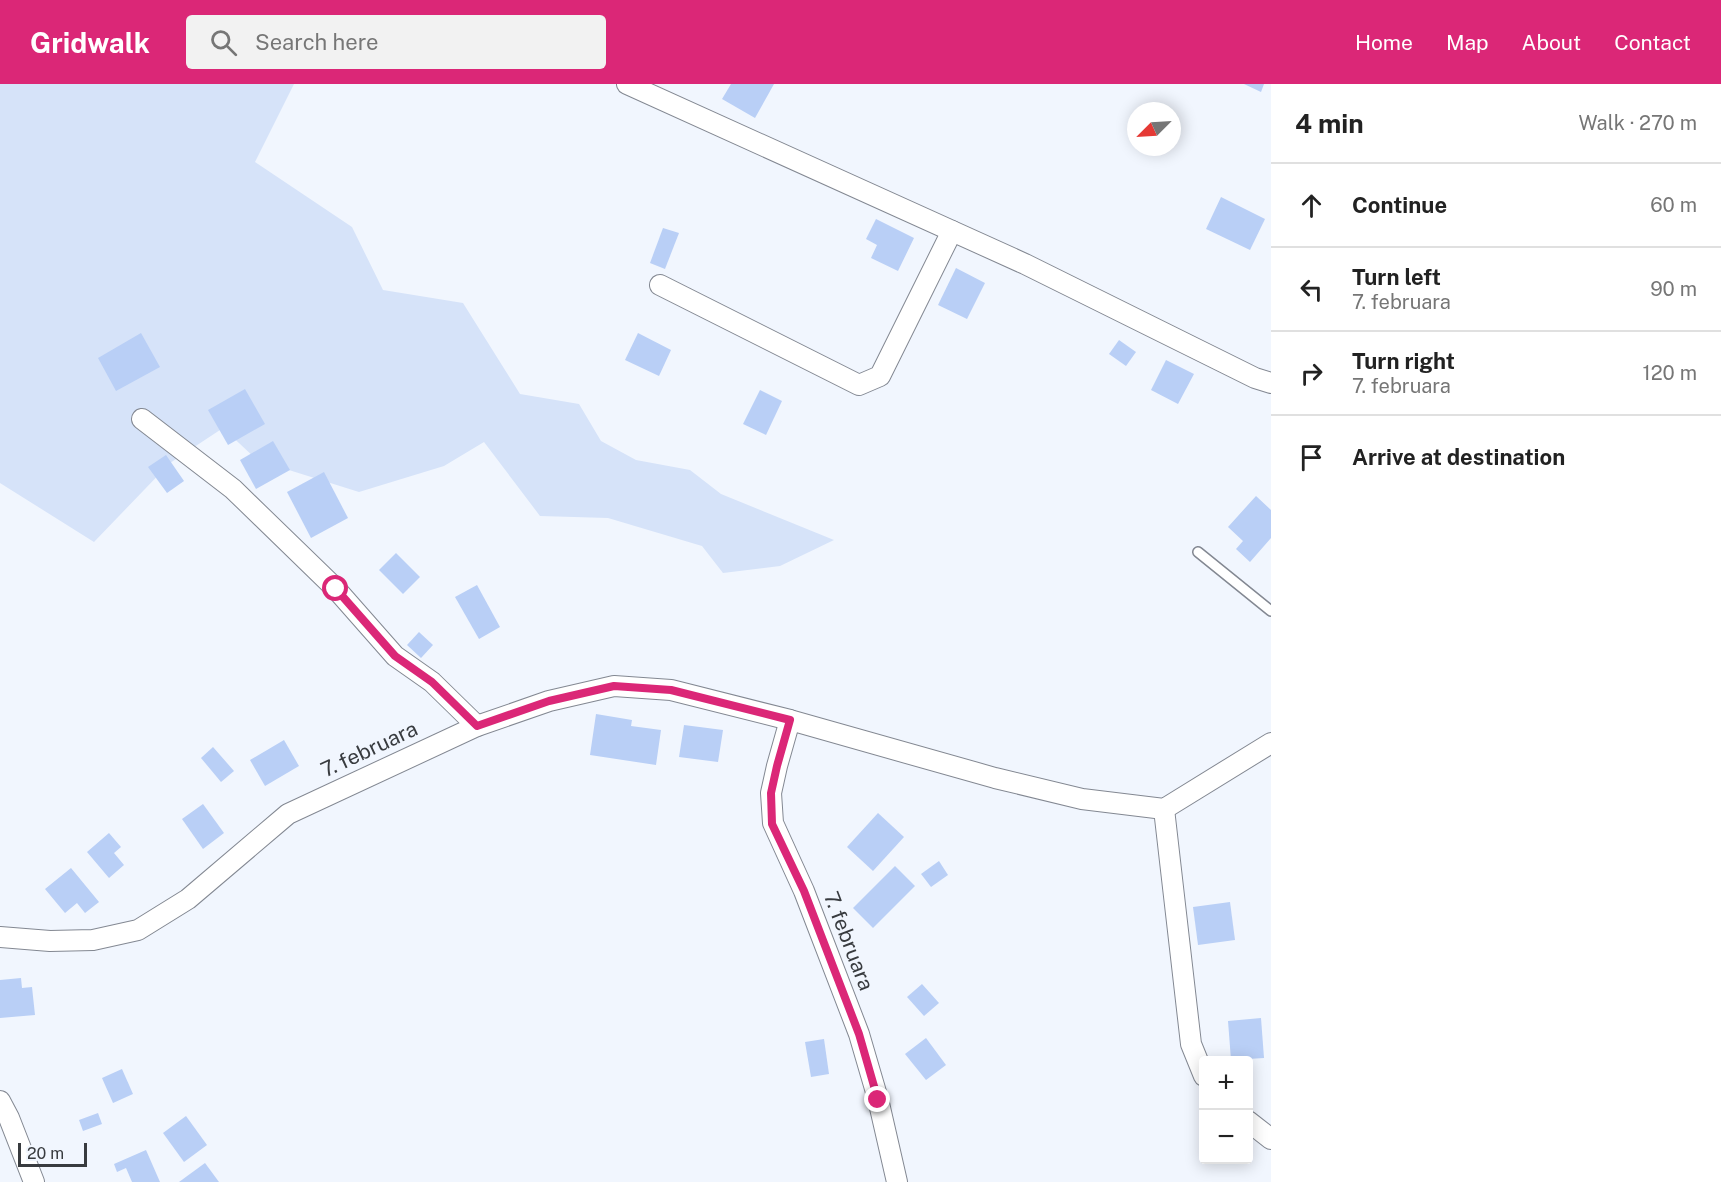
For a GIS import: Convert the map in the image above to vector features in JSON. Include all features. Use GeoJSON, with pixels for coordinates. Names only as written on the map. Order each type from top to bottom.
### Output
{"type":"FeatureCollection","features":[{"type":"Feature","properties":{"kind":"street"},"geometry":{"type":"LineString","coordinates":[[627,84],[1025,264],[1255,378],[1271,383]]}},
{"type":"Feature","properties":{"kind":"street"},"geometry":{"type":"LineString","coordinates":[[660,285],[859,385],[880,376],[952,231]]}},
{"type":"Feature","properties":{"kind":"street"},"geometry":{"type":"LineString","coordinates":[[142,419],[233,489],[336,589],[395,656],[432,682],[477,726]]}},
{"type":"Feature","properties":{"kind":"street","name":"7. februara"},"geometry":{"type":"LineString","coordinates":[[0,937],[50,941],[93,940],[138,930],[188,899],[288,814],[477,726],[549,701],[614,686],[671,690],[790,720],[994,778],[1082,799],[1164,809]]}},
{"type":"Feature","properties":{"kind":"street","name":"7. februara"},"geometry":{"type":"LineString","coordinates":[[790,720],[771,793],[772,824],[804,891],[859,1034],[878,1100],[897,1182]]}},
{"type":"Feature","properties":{"kind":"street"},"geometry":{"type":"LineString","coordinates":[[1199,1065],[1191,1044],[1164,809],[1271,743]]}},
{"type":"Feature","properties":{"kind":"street"},"geometry":{"type":"LineString","coordinates":[[0,1101],[34,1182]]}},
{"type":"Feature","properties":{"kind":"street"},"geometry":{"type":"LineString","coordinates":[[1253,1125],[1271,1139]]}},
{"type":"Feature","properties":{"kind":"lane"},"geometry":{"type":"LineString","coordinates":[[1198,552],[1271,611]]}},
{"type":"Feature","properties":{"kind":"shaded area"},"geometry":{"type":"Polygon","coordinates":[[[0,84],[294,84],[255,162],[352,227],[383,290],[463,303],[520,394],[579,404],[601,441],[636,460],[690,470],[721,494],[834,540],[780,566],[723,573],[702,546],[608,518],[540,516],[484,442],[444,466],[359,492],[257,460],[223,428],[170,463],[94,542],[0,483],[0,84]]]}},
{"type":"Feature","properties":{"kind":"building"},"geometry":{"type":"Polygon","coordinates":[[[731,84],[774,84],[755,118],[722,99],[731,84]]]}},
{"type":"Feature","properties":{"kind":"building"},"geometry":{"type":"Polygon","coordinates":[[[1244,84],[1264,84],[1261,92],[1244,84]]]}},
{"type":"Feature","properties":{"kind":"building"},"geometry":{"type":"Polygon","coordinates":[[[1221,197],[1265,219],[1250,250],[1206,229],[1221,197]]]}},
{"type":"Feature","properties":{"kind":"building"},"geometry":{"type":"Polygon","coordinates":[[[876,219],[914,238],[898,271],[871,258],[877,245],[866,239],[876,219]]]}},
{"type":"Feature","properties":{"kind":"building"},"geometry":{"type":"Polygon","coordinates":[[[663,228],[679,233],[665,269],[650,263],[663,228]]]}},
{"type":"Feature","properties":{"kind":"building"},"geometry":{"type":"Polygon","coordinates":[[[956,268],[985,283],[967,319],[938,305],[956,268]]]}},
{"type":"Feature","properties":{"kind":"building"},"geometry":{"type":"Polygon","coordinates":[[[141,333],[160,367],[116,391],[98,358],[141,333]]]}},
{"type":"Feature","properties":{"kind":"building"},"geometry":{"type":"Polygon","coordinates":[[[638,333],[671,350],[659,376],[625,360],[638,333]]]}},
{"type":"Feature","properties":{"kind":"building"},"geometry":{"type":"Polygon","coordinates":[[[1119,340],[1136,352],[1126,366],[1109,354],[1119,340]]]}},
{"type":"Feature","properties":{"kind":"building"},"geometry":{"type":"Polygon","coordinates":[[[1166,360],[1194,374],[1178,404],[1151,390],[1166,360]]]}},
{"type":"Feature","properties":{"kind":"building"},"geometry":{"type":"Polygon","coordinates":[[[245,389],[265,424],[228,445],[208,410],[245,389]]]}},
{"type":"Feature","properties":{"kind":"building"},"geometry":{"type":"Polygon","coordinates":[[[760,390],[782,401],[766,435],[743,424],[760,390]]]}},
{"type":"Feature","properties":{"kind":"building"},"geometry":{"type":"Polygon","coordinates":[[[273,441],[290,470],[256,489],[240,460],[273,441]]]}},
{"type":"Feature","properties":{"kind":"building"},"geometry":{"type":"Polygon","coordinates":[[[166,455],[184,481],[167,493],[148,467],[166,455]]]}},
{"type":"Feature","properties":{"kind":"building"},"geometry":{"type":"Polygon","coordinates":[[[324,472],[348,518],[311,538],[287,492],[324,472]]]}},
{"type":"Feature","properties":{"kind":"building"},"geometry":{"type":"Polygon","coordinates":[[[1256,496],[1271,510],[1271,538],[1250,562],[1236,549],[1243,541],[1228,527],[1256,496]]]}},
{"type":"Feature","properties":{"kind":"building"},"geometry":{"type":"Polygon","coordinates":[[[396,553],[420,577],[403,594],[379,570],[396,553]]]}},
{"type":"Feature","properties":{"kind":"building"},"geometry":{"type":"Polygon","coordinates":[[[477,585],[500,627],[479,639],[455,597],[477,585]]]}},
{"type":"Feature","properties":{"kind":"building"},"geometry":{"type":"Polygon","coordinates":[[[419,632],[433,645],[421,658],[407,645],[419,632]]]}},
{"type":"Feature","properties":{"kind":"building"},"geometry":{"type":"Polygon","coordinates":[[[596,714],[632,720],[631,726],[661,730],[656,765],[590,755],[596,714]]]}},
{"type":"Feature","properties":{"kind":"building"},"geometry":{"type":"Polygon","coordinates":[[[684,725],[723,730],[718,762],[679,757],[684,725]]]}},
{"type":"Feature","properties":{"kind":"building"},"geometry":{"type":"Polygon","coordinates":[[[284,740],[299,766],[265,786],[250,760],[284,740]]]}},
{"type":"Feature","properties":{"kind":"building"},"geometry":{"type":"Polygon","coordinates":[[[213,747],[234,771],[221,782],[201,758],[213,747]]]}},
{"type":"Feature","properties":{"kind":"building"},"geometry":{"type":"Polygon","coordinates":[[[203,804],[224,833],[203,849],[182,819],[203,804]]]}},
{"type":"Feature","properties":{"kind":"building"},"geometry":{"type":"Polygon","coordinates":[[[878,813],[904,837],[873,871],[847,847],[878,813]]]}},
{"type":"Feature","properties":{"kind":"building"},"geometry":{"type":"Polygon","coordinates":[[[109,833],[121,847],[114,853],[124,865],[109,878],[87,852],[109,833]]]}},
{"type":"Feature","properties":{"kind":"building"},"geometry":{"type":"Polygon","coordinates":[[[939,861],[948,875],[931,887],[921,874],[939,861]]]}},
{"type":"Feature","properties":{"kind":"building"},"geometry":{"type":"Polygon","coordinates":[[[895,866],[915,886],[873,928],[853,908],[895,866]]]}},
{"type":"Feature","properties":{"kind":"building"},"geometry":{"type":"Polygon","coordinates":[[[71,868],[99,902],[85,913],[77,903],[65,913],[45,889],[71,868]]]}},
{"type":"Feature","properties":{"kind":"building"},"geometry":{"type":"Polygon","coordinates":[[[1230,902],[1235,940],[1198,945],[1193,907],[1230,902]]]}},
{"type":"Feature","properties":{"kind":"building"},"geometry":{"type":"Polygon","coordinates":[[[21,978],[22,988],[32,987],[35,1015],[0,1018],[0,980],[21,978]]]}},
{"type":"Feature","properties":{"kind":"building"},"geometry":{"type":"Polygon","coordinates":[[[922,984],[939,1003],[924,1016],[907,997],[922,984]]]}},
{"type":"Feature","properties":{"kind":"building"},"geometry":{"type":"Polygon","coordinates":[[[1261,1018],[1264,1058],[1231,1056],[1228,1021],[1261,1018]]]}},
{"type":"Feature","properties":{"kind":"building"},"geometry":{"type":"Polygon","coordinates":[[[926,1038],[946,1065],[926,1080],[905,1054],[926,1038]]]}},
{"type":"Feature","properties":{"kind":"building"},"geometry":{"type":"Polygon","coordinates":[[[824,1039],[829,1074],[811,1077],[805,1042],[824,1039]]]}},
{"type":"Feature","properties":{"kind":"building"},"geometry":{"type":"Polygon","coordinates":[[[122,1069],[133,1094],[113,1103],[102,1078],[122,1069]]]}},
{"type":"Feature","properties":{"kind":"building"},"geometry":{"type":"Polygon","coordinates":[[[98,1113],[102,1124],[83,1131],[79,1120],[98,1113]]]}},
{"type":"Feature","properties":{"kind":"building"},"geometry":{"type":"Polygon","coordinates":[[[186,1116],[207,1145],[184,1162],[163,1133],[186,1116]]]}},
{"type":"Feature","properties":{"kind":"building"},"geometry":{"type":"Polygon","coordinates":[[[146,1150],[160,1182],[132,1182],[126,1168],[117,1172],[114,1164],[146,1150]]]}},
{"type":"Feature","properties":{"kind":"building"},"geometry":{"type":"Polygon","coordinates":[[[205,1163],[219,1182],[179,1182],[205,1163]]]}},
{"type":"Feature","properties":{"kind":"route"},"geometry":{"type":"LineString","coordinates":[[336,589],[395,656],[432,682],[477,726],[549,701],[614,686],[671,690],[790,720],[771,793],[772,824],[804,891],[859,1034],[878,1100]]}}]}
